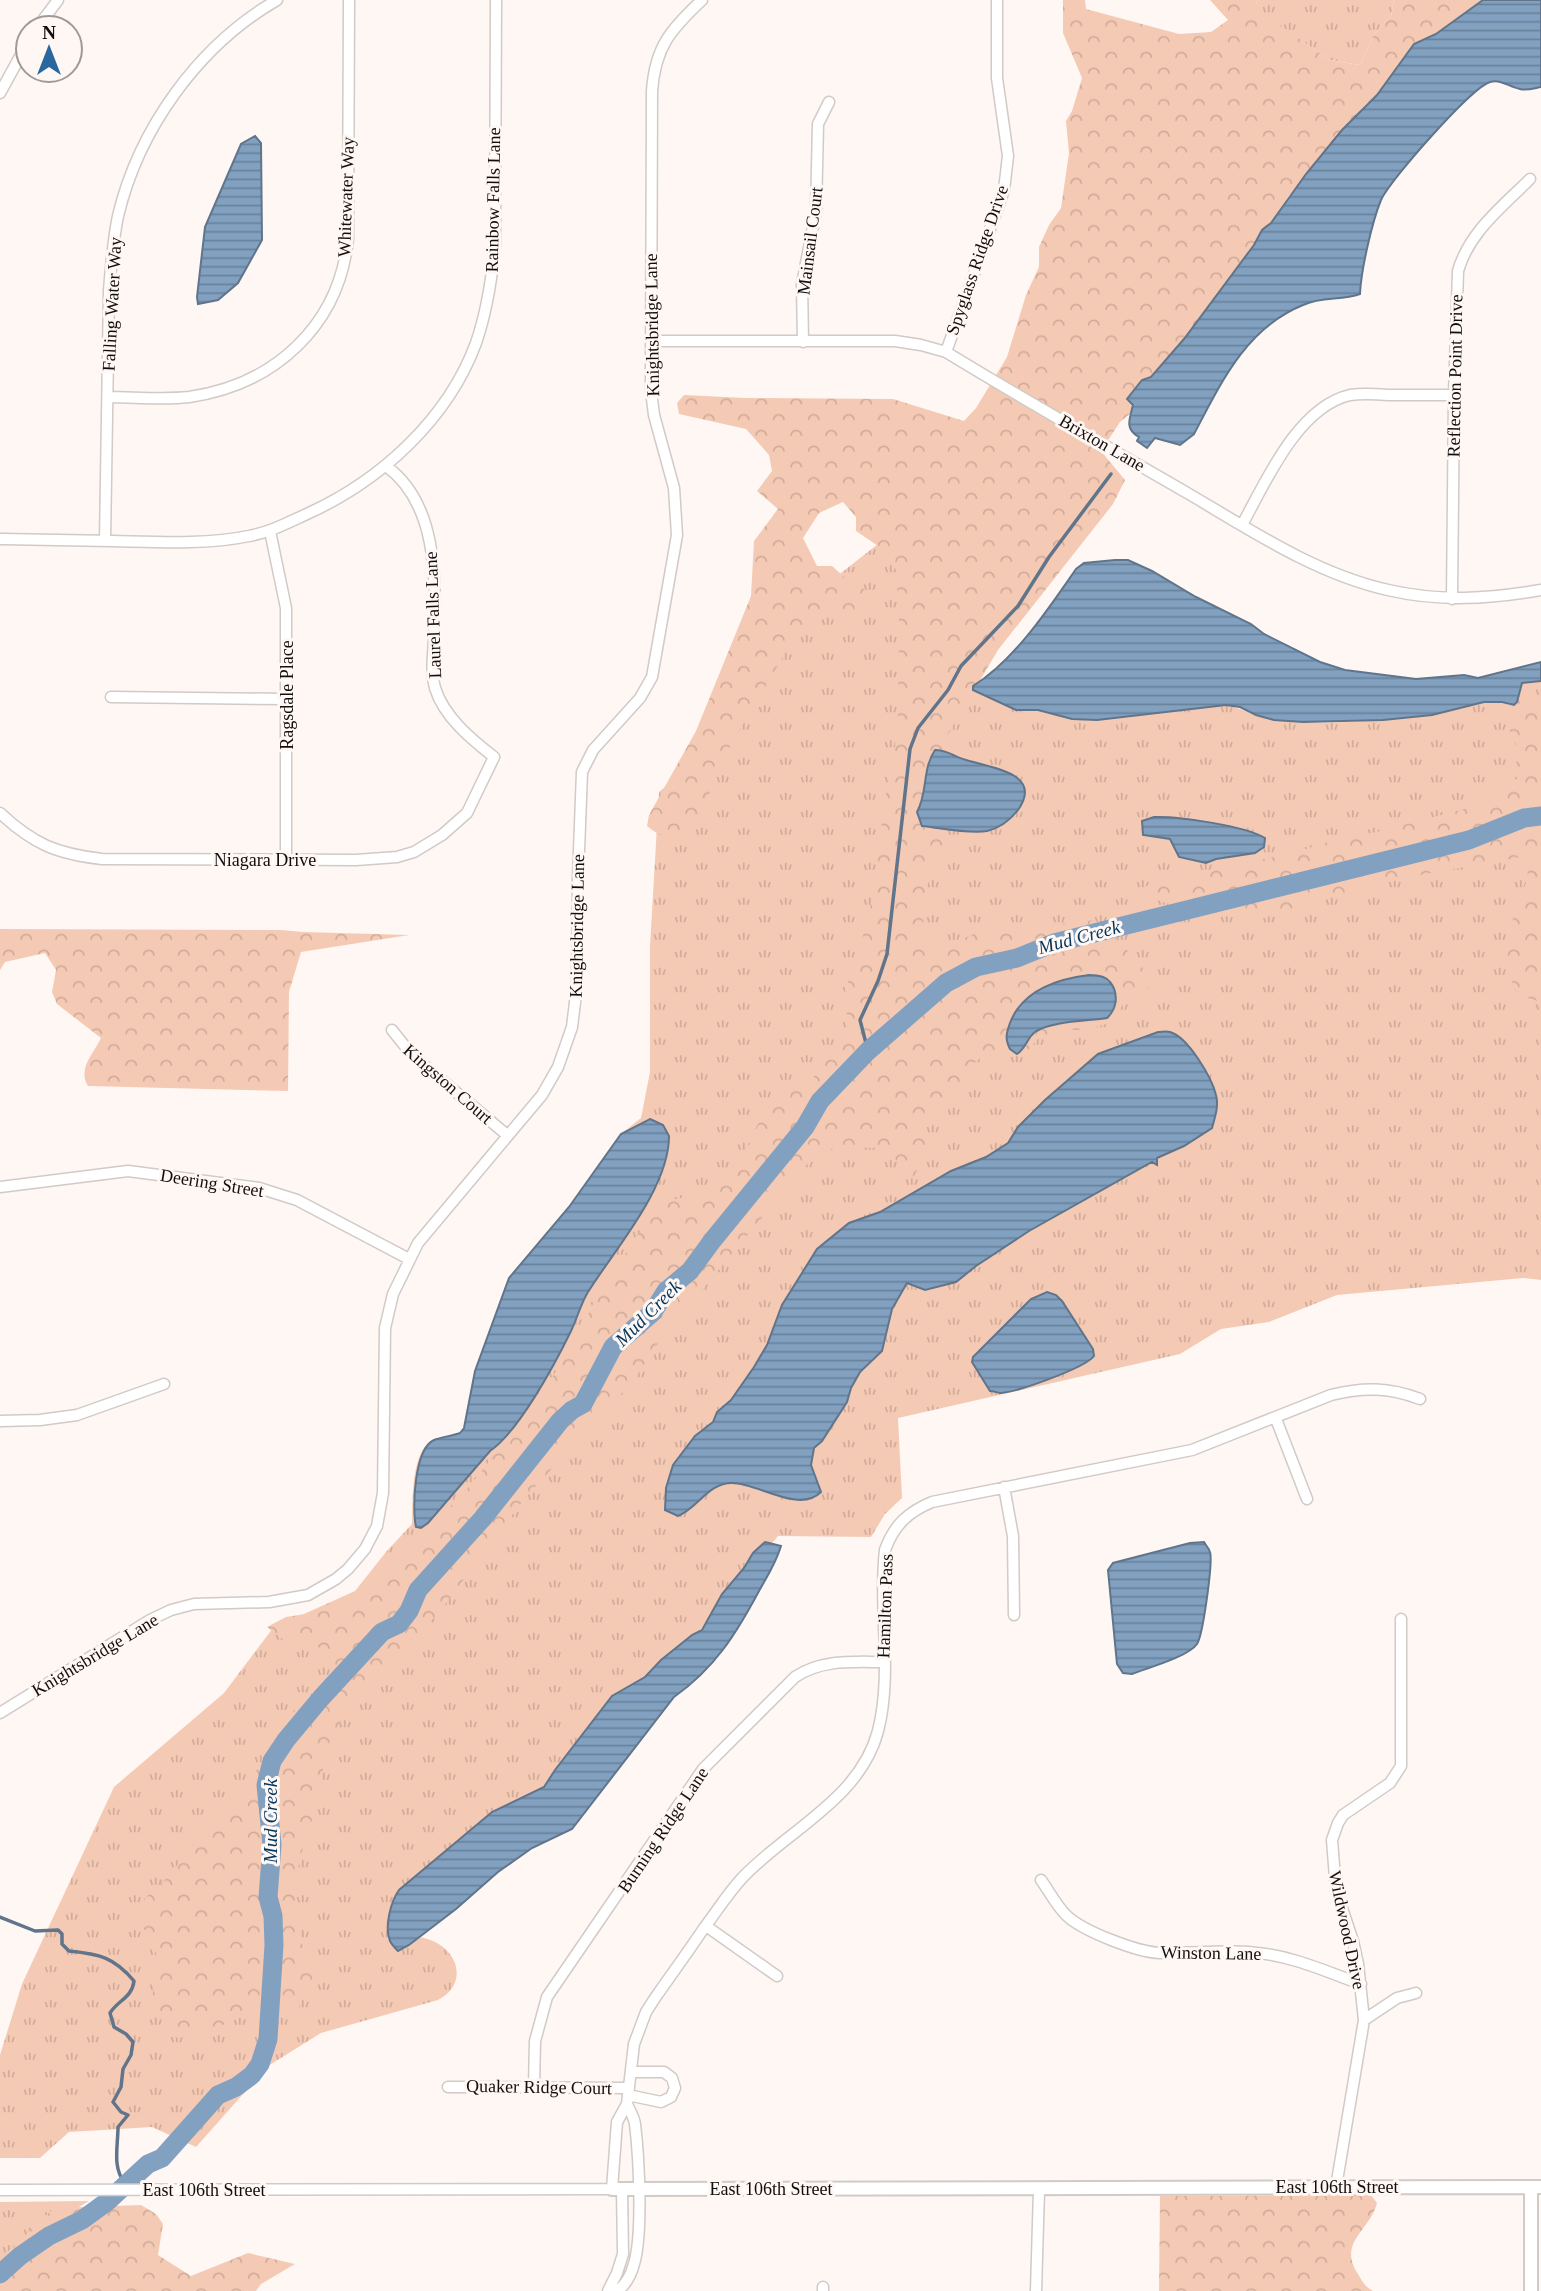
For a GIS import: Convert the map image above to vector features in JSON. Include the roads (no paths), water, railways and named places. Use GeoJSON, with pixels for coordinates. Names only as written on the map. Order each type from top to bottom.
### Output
{"type":"FeatureCollection","features":[{"type":"Feature","properties":{"kind":"street","name":"Falling Water Way"},"geometry":{"type":"LineString","coordinates":[[105,541],[112,253],[118,216],[132,170],[162,113],[198,66],[235,30],[277,0]]}},
{"type":"Feature","properties":{"kind":"street","name":"Whitewater Way"},"geometry":{"type":"LineString","coordinates":[[108,397],[186,397],[219,391],[249,380],[304,340],[325,314],[343,271],[348,239],[349,0]]}},
{"type":"Feature","properties":{"kind":"street","name":"Rainbow Falls Lane"},"geometry":{"type":"LineString","coordinates":[[0,539],[204,541],[247,537],[270,531],[328,504],[367,481],[404,450],[434,415],[457,382],[475,346],[484,317],[495,244],[496,0]]}},
{"type":"Feature","properties":{"kind":"street","name":"Knightsbridge Lane"},"geometry":{"type":"LineString","coordinates":[[0,1713],[150,1620],[171,1610],[194,1604],[298,1599],[321,1589],[348,1569],[369,1542],[381,1514],[385,1328],[393,1294],[409,1259],[435,1222],[542,1095],[558,1067],[572,1027],[577,986],[582,772],[593,750],[640,698],[652,677],[677,535],[674,488],[652,398],[653,69],[668,37],[702,0]]}},
{"type":"Feature","properties":{"kind":"street","name":"Spyglass Ridge Drive"},"geometry":{"type":"LineString","coordinates":[[946,352],[1004,190],[1008,147],[997,78],[997,0]]}},
{"type":"Feature","properties":{"kind":"street"},"geometry":{"type":"LineString","coordinates":[[0,93],[14,68]]}},
{"type":"Feature","properties":{"kind":"street","name":"Mainsail Court"},"geometry":{"type":"LineString","coordinates":[[803,342],[803,277],[816,211],[818,124],[829,102]]}},
{"type":"Feature","properties":{"kind":"street","name":"Reflection Point Drive"},"geometry":{"type":"LineString","coordinates":[[1452,599],[1456,288],[1461,259],[1481,228],[1530,179]]}},
{"type":"Feature","properties":{"kind":"street","name":"Brixton Lane"},"geometry":{"type":"LineString","coordinates":[[651,341],[895,341],[921,345],[946,352],[1242,525],[1314,565],[1342,577],[1398,592],[1452,599],[1483,599],[1541,590]]}},
{"type":"Feature","properties":{"kind":"street"},"geometry":{"type":"LineString","coordinates":[[1242,525],[1298,430],[1313,414],[1327,405],[1349,396],[1364,394],[1454,395]]}},
{"type":"Feature","properties":{"kind":"street","name":"Laurel Falls Lane"},"geometry":{"type":"LineString","coordinates":[[386,466],[401,477],[414,497],[431,543],[434,635],[431,665],[436,689],[445,710],[494,757]]}},
{"type":"Feature","properties":{"kind":"street","name":"Ragsdale Place"},"geometry":{"type":"LineString","coordinates":[[270,531],[286,608],[286,860]]}},
{"type":"Feature","properties":{"kind":"street"},"geometry":{"type":"LineString","coordinates":[[111,697],[287,699]]}},
{"type":"Feature","properties":{"kind":"street","name":"Niagara Drive"},"geometry":{"type":"LineString","coordinates":[[0,813],[24,834],[45,847],[71,856],[102,859],[375,860],[414,852],[442,835],[467,813],[494,757]]}},
{"type":"Feature","properties":{"kind":"street","name":"Kingston Court"},"geometry":{"type":"LineString","coordinates":[[393,1030],[412,1055],[507,1135]]}},
{"type":"Feature","properties":{"kind":"street","name":"Deering Street"},"geometry":{"type":"LineString","coordinates":[[0,1186],[128,1171],[259,1188],[297,1200],[409,1259]]}},
{"type":"Feature","properties":{"kind":"street"},"geometry":{"type":"LineString","coordinates":[[0,1421],[40,1420],[77,1415],[164,1384]]}},
{"type":"Feature","properties":{"kind":"street","name":"Hamilton Pass"},"geometry":{"type":"LineString","coordinates":[[608,2291],[618,2273],[623,2254],[617,2189],[617,2122],[628,2096],[634,2043],[646,2012],[741,1879],[846,1789],[860,1769],[878,1732],[882,1702],[883,1565],[891,1534],[901,1521],[915,1509],[932,1502],[1192,1450],[1331,1395],[1361,1389],[1401,1392],[1419,1399]]}},
{"type":"Feature","properties":{"kind":"street"},"geometry":{"type":"LineString","coordinates":[[1276,1419],[1307,1499]]}},
{"type":"Feature","properties":{"kind":"street"},"geometry":{"type":"LineString","coordinates":[[1004,1487],[1013,1536],[1014,1615]]}},
{"type":"Feature","properties":{"kind":"street","name":"Wildwood Drive"},"geometry":{"type":"LineString","coordinates":[[1336,2187],[1364,2020],[1353,1941],[1336,1890],[1332,1840],[1343,1815],[1390,1783],[1401,1766],[1401,1619]]}},
{"type":"Feature","properties":{"kind":"street","name":"Burning Ridge Lane"},"geometry":{"type":"LineString","coordinates":[[534,2086],[535,2041],[547,1997],[703,1769],[788,1684],[808,1669],[836,1662],[883,1662]]}},
{"type":"Feature","properties":{"kind":"street","name":"Winston Lane"},"geometry":{"type":"LineString","coordinates":[[1041,1880],[1072,1920],[1099,1934],[1146,1950],[1159,1953],[1257,1953],[1278,1956],[1360,1984]]}},
{"type":"Feature","properties":{"kind":"street"},"geometry":{"type":"LineString","coordinates":[[706,1926],[777,1976]]}},
{"type":"Feature","properties":{"kind":"street"},"geometry":{"type":"LineString","coordinates":[[1364,2020],[1397,1998],[1416,1993]]}},
{"type":"Feature","properties":{"kind":"street","name":"Quaker Ridge Court"},"geometry":{"type":"LineString","coordinates":[[448,2087],[534,2086],[661,2102],[671,2097],[675,2088],[672,2078],[664,2072],[631,2072]]}},
{"type":"Feature","properties":{"kind":"street","name":"Hamilton Pass"},"geometry":{"type":"LineString","coordinates":[[617,2291],[624,2287],[631,2275],[636,2256],[638,2189],[634,2122],[628,2096]]}},
{"type":"Feature","properties":{"kind":"street"},"geometry":{"type":"LineString","coordinates":[[1531,2291],[1536,2187]]}},
{"type":"Feature","properties":{"kind":"street","name":"East 106th Street"},"geometry":{"type":"LineString","coordinates":[[0,2190],[1536,2187]]}},
{"type":"Feature","properties":{"kind":"street"},"geometry":{"type":"LineString","coordinates":[[1036,2291],[1039,2190]]}},
{"type":"Feature","properties":{"kind":"water"},"geometry":{"type":"Polygon","coordinates":[[[1483,0],[1541,0],[1541,87],[1522,90],[1494,81],[1466,100],[1414,155],[1387,189],[1367,246],[1360,294],[1310,302],[1283,315],[1266,328],[1237,359],[1194,434],[1180,445],[1155,438],[1147,448],[1137,441],[1139,437],[1131,430],[1129,423],[1133,405],[1127,399],[1142,380],[1151,377],[1184,339],[1254,245],[1262,230],[1271,223],[1342,130],[1377,95],[1414,44],[1436,34],[1483,0]]]}},
{"type":"Feature","properties":{"kind":"water"},"geometry":{"type":"Polygon","coordinates":[[[255,136],[261,143],[262,240],[238,283],[218,300],[198,304],[205,227],[241,144],[255,136]]]}},
{"type":"Feature","properties":{"kind":"water"},"geometry":{"type":"Polygon","coordinates":[[[1128,560],[1152,571],[1196,597],[1251,624],[1264,634],[1320,662],[1345,670],[1416,679],[1464,675],[1478,678],[1541,662],[1541,681],[1522,683],[1514,705],[1484,702],[1432,715],[1383,720],[1303,722],[1274,720],[1240,707],[1226,705],[1097,720],[1072,719],[1038,710],[1016,710],[973,690],[973,686],[1003,663],[1030,633],[1076,569],[1084,563],[1128,560]]]}},
{"type":"Feature","properties":{"kind":"water"},"geometry":{"type":"Polygon","coordinates":[[[935,750],[1000,770],[1020,780],[1024,788],[1024,798],[1018,810],[1005,823],[987,831],[922,826],[917,812],[923,797],[928,765],[935,750]]]}},
{"type":"Feature","properties":{"kind":"water"},"geometry":{"type":"Polygon","coordinates":[[[1154,817],[1194,820],[1243,830],[1265,838],[1264,847],[1255,853],[1206,863],[1179,857],[1170,839],[1143,835],[1142,821],[1154,817]]]}},
{"type":"Feature","properties":{"kind":"water"},"geometry":{"type":"Polygon","coordinates":[[[1089,975],[1104,977],[1113,986],[1116,1001],[1107,1018],[1042,1028],[1030,1037],[1017,1054],[1010,1049],[1008,1030],[1023,1003],[1042,988],[1089,975]]]}},
{"type":"Feature","properties":{"kind":"water"},"geometry":{"type":"Polygon","coordinates":[[[1158,1032],[1177,1035],[1204,1069],[1217,1099],[1212,1128],[1184,1146],[1157,1158],[1157,1165],[1152,1162],[1029,1231],[956,1282],[925,1290],[907,1283],[892,1309],[882,1351],[860,1372],[847,1402],[822,1441],[814,1448],[811,1465],[821,1492],[812,1498],[790,1499],[732,1483],[716,1487],[678,1516],[665,1510],[666,1488],[673,1465],[695,1436],[713,1422],[717,1412],[731,1400],[754,1367],[767,1345],[782,1305],[817,1249],[849,1223],[880,1212],[951,1171],[986,1157],[1008,1143],[1018,1127],[1045,1100],[1098,1054],[1158,1032]]]}},
{"type":"Feature","properties":{"kind":"water"},"geometry":{"type":"Polygon","coordinates":[[[650,1119],[663,1125],[669,1136],[667,1156],[639,1217],[588,1292],[556,1361],[524,1413],[428,1523],[421,1528],[416,1527],[416,1480],[422,1455],[434,1440],[460,1433],[464,1428],[475,1371],[509,1278],[569,1207],[621,1134],[650,1119]]]}},
{"type":"Feature","properties":{"kind":"water"},"geometry":{"type":"Polygon","coordinates":[[[1047,1292],[1062,1301],[1093,1349],[1094,1356],[1078,1367],[1035,1384],[1009,1392],[990,1391],[972,1362],[973,1357],[1031,1299],[1047,1292]]]}},
{"type":"Feature","properties":{"kind":"water"},"geometry":{"type":"Polygon","coordinates":[[[765,1542],[781,1546],[769,1574],[733,1636],[713,1662],[674,1697],[572,1829],[532,1848],[398,1951],[390,1941],[388,1922],[399,1890],[492,1812],[544,1787],[612,1696],[645,1677],[661,1660],[702,1630],[722,1594],[753,1553],[765,1542]]]}},
{"type":"Feature","properties":{"kind":"water"},"geometry":{"type":"Polygon","coordinates":[[[1204,1542],[1210,1552],[1210,1569],[1205,1614],[1197,1644],[1167,1662],[1132,1674],[1123,1673],[1117,1664],[1108,1570],[1113,1563],[1190,1543],[1204,1542]]]}},
{"type":"Feature","properties":{"kind":"waterway"},"geometry":{"type":"LineString","coordinates":[[868,1051],[860,1020],[887,954],[910,749],[918,728],[948,690],[961,666],[1018,606],[1049,557],[1111,474]]}},
{"type":"Feature","properties":{"kind":"waterway","name":"Mud Creek"},"geometry":{"type":"LineString","coordinates":[[0,2274],[49,2236],[82,2220],[108,2201],[148,2164],[162,2158],[218,2095],[236,2087],[252,2075],[260,2064],[268,2039],[274,1945],[273,1916],[268,1897],[272,1845],[266,1785],[272,1761],[321,1698],[382,1632],[399,1624],[409,1611],[418,1590],[483,1518],[560,1421],[583,1404],[613,1347],[653,1312],[666,1291],[690,1271],[805,1127],[820,1101],[868,1051],[946,983],[976,967],[1017,958],[1054,943],[1469,840],[1524,818],[1541,816]]}},
{"type":"Feature","properties":{"kind":"waterway"},"geometry":{"type":"LineString","coordinates":[[0,1917],[35,1931],[58,1930],[62,1934],[62,1944],[69,1951],[105,1958],[120,1967],[134,1981],[131,1991],[110,2013],[114,2027],[133,2042],[131,2055],[123,2069],[121,2087],[113,2102],[121,2112],[128,2115],[118,2127],[117,2149],[118,2171],[125,2183]]}}]}
